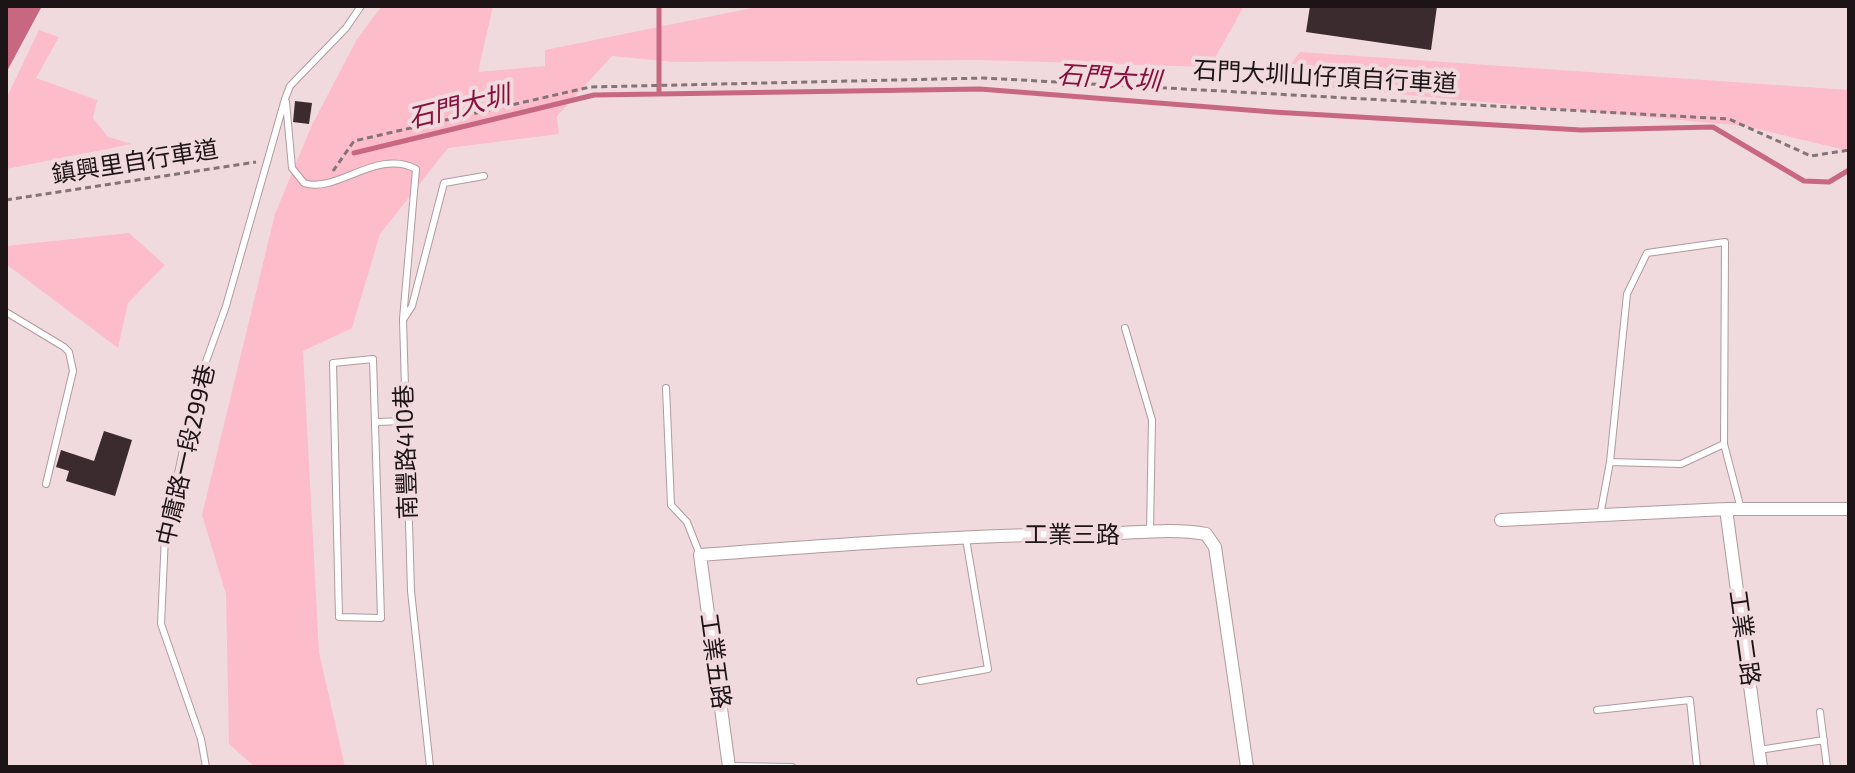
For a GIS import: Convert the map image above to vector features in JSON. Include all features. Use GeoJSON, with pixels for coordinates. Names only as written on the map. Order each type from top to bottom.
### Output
{"type":"FeatureCollection","features":[{"type":"Feature","properties":{"kind":"street"},"geometry":{"type":"LineString","coordinates":[[1501,520],[1726,509],[1849,509]]}},
{"type":"Feature","properties":{"kind":"street","name":"工業二路"},"geometry":{"type":"LineString","coordinates":[[1726,509],[1761,767]]}},
{"type":"Feature","properties":{"kind":"street","name":"工業三路"},"geometry":{"type":"LineString","coordinates":[[700,555],[965,535],[1150,534],[1188,530],[1206,534],[1215,547],[1247,767]]}},
{"type":"Feature","properties":{"kind":"street","name":"工業五路"},"geometry":{"type":"LineString","coordinates":[[700,555],[729,767]]}},
{"type":"Feature","properties":{"kind":"lane","name":"中庸路一段299巷"},"geometry":{"type":"LineString","coordinates":[[206,767],[201,739],[165,643],[161,624],[165,536],[195,392],[226,306],[285,99],[290,86],[346,28],[361,6]]}},
{"type":"Feature","properties":{"kind":"lane"},"geometry":{"type":"LineString","coordinates":[[285,99],[292,168],[297,178],[309,185],[377,165],[416,169],[403,320]]}},
{"type":"Feature","properties":{"kind":"lane","name":"南豐路410巷"},"geometry":{"type":"LineString","coordinates":[[430,767],[411,591],[403,320],[412,306],[444,183],[484,176]]}},
{"type":"Feature","properties":{"kind":"lane"},"geometry":{"type":"LineString","coordinates":[[1600,516],[1610,462],[1627,294],[1647,253],[1725,242],[1724,444],[1731,460],[1741,510]]}},
{"type":"Feature","properties":{"kind":"lane"},"geometry":{"type":"LineString","coordinates":[[6,312],[69,352],[73,371],[46,484]]}},
{"type":"Feature","properties":{"kind":"lane"},"geometry":{"type":"LineString","coordinates":[[1125,328],[1152,420],[1150,534]]}},
{"type":"Feature","properties":{"kind":"lane"},"geometry":{"type":"LineString","coordinates":[[373,359],[376,422],[381,618],[339,617],[333,363],[373,359]]}},
{"type":"Feature","properties":{"kind":"lane"},"geometry":{"type":"LineString","coordinates":[[666,388],[671,505],[687,522],[700,555]]}},
{"type":"Feature","properties":{"kind":"lane"},"geometry":{"type":"LineString","coordinates":[[376,422],[405,421]]}},
{"type":"Feature","properties":{"kind":"lane"},"geometry":{"type":"LineString","coordinates":[[1610,462],[1681,464],[1724,444]]}},
{"type":"Feature","properties":{"kind":"lane"},"geometry":{"type":"LineString","coordinates":[[920,681],[988,669],[965,535]]}},
{"type":"Feature","properties":{"kind":"lane"},"geometry":{"type":"LineString","coordinates":[[1597,710],[1690,700],[1697,767]]}},
{"type":"Feature","properties":{"kind":"lane"},"geometry":{"type":"LineString","coordinates":[[1820,712],[1827,767]]}},
{"type":"Feature","properties":{"kind":"lane"},"geometry":{"type":"LineString","coordinates":[[1759,750],[1824,740]]}},
{"type":"Feature","properties":{"kind":"lane"},"geometry":{"type":"LineString","coordinates":[[729,767],[792,767]]}},
{"type":"Feature","properties":{"kind":"path","name":"石門大圳山仔頂自行車道"},"geometry":{"type":"LineString","coordinates":[[333,170],[354,141],[590,87],[984,78],[1729,119],[1811,156],[1849,150]]}},
{"type":"Feature","properties":{"kind":"path","name":"鎮興里自行車道"},"geometry":{"type":"LineString","coordinates":[[6,200],[269,161]]}},
{"type":"Feature","properties":{"kind":"path"},"geometry":{"type":"LineString","coordinates":[[325,174],[333,170]]}},
{"type":"Feature","properties":{"kind":"path"},"geometry":{"type":"LineString","coordinates":[[332,180],[333,170]]}},
{"type":"Feature","properties":{"kind":"shaded area"},"geometry":{"type":"Polygon","coordinates":[[[6,6],[42,6],[6,73],[6,6]]]}},
{"type":"Feature","properties":{"kind":"shaded area"},"geometry":{"type":"Polygon","coordinates":[[[382,6],[493,6],[478,72],[545,66],[545,50],[762,6],[1244,6],[1210,67],[979,60],[674,62],[612,56],[557,116],[559,134],[448,148],[380,234],[352,328],[303,351],[319,652],[345,767],[255,767],[229,744],[226,594],[202,515],[275,214],[311,127],[357,39],[382,6]]]}},
{"type":"Feature","properties":{"kind":"shaded area"},"geometry":{"type":"Polygon","coordinates":[[[39,30],[59,37],[36,78],[97,100],[93,118],[108,137],[132,144],[6,169],[6,99],[39,30]]]}},
{"type":"Feature","properties":{"kind":"shaded area"},"geometry":{"type":"Polygon","coordinates":[[[1300,52],[1849,90],[1849,151],[1745,126],[1277,83],[1300,52]]]}},
{"type":"Feature","properties":{"kind":"shaded area"},"geometry":{"type":"Polygon","coordinates":[[[129,233],[165,265],[128,303],[118,348],[6,264],[6,246],[129,233]]]}},
{"type":"Feature","properties":{"kind":"building"},"geometry":{"type":"Polygon","coordinates":[[[1310,6],[1437,6],[1431,50],[1306,32],[1310,6]]]}},
{"type":"Feature","properties":{"kind":"building"},"geometry":{"type":"Polygon","coordinates":[[[295,101],[312,103],[309,124],[293,122],[295,101]]]}},
{"type":"Feature","properties":{"kind":"building"},"geometry":{"type":"Polygon","coordinates":[[[104,431],[132,440],[115,496],[66,481],[69,471],[56,467],[61,450],[94,461],[104,431]]]}},
{"type":"Feature","properties":{"kind":"waterway"},"geometry":{"type":"LineString","coordinates":[[659,6],[659,93]]}},
{"type":"Feature","properties":{"kind":"waterway","name":"石門大圳"},"geometry":{"type":"LineString","coordinates":[[354,153],[594,95],[980,89],[1273,112],[1581,130],[1713,127],[1804,181],[1829,182],[1849,170]]}}]}
